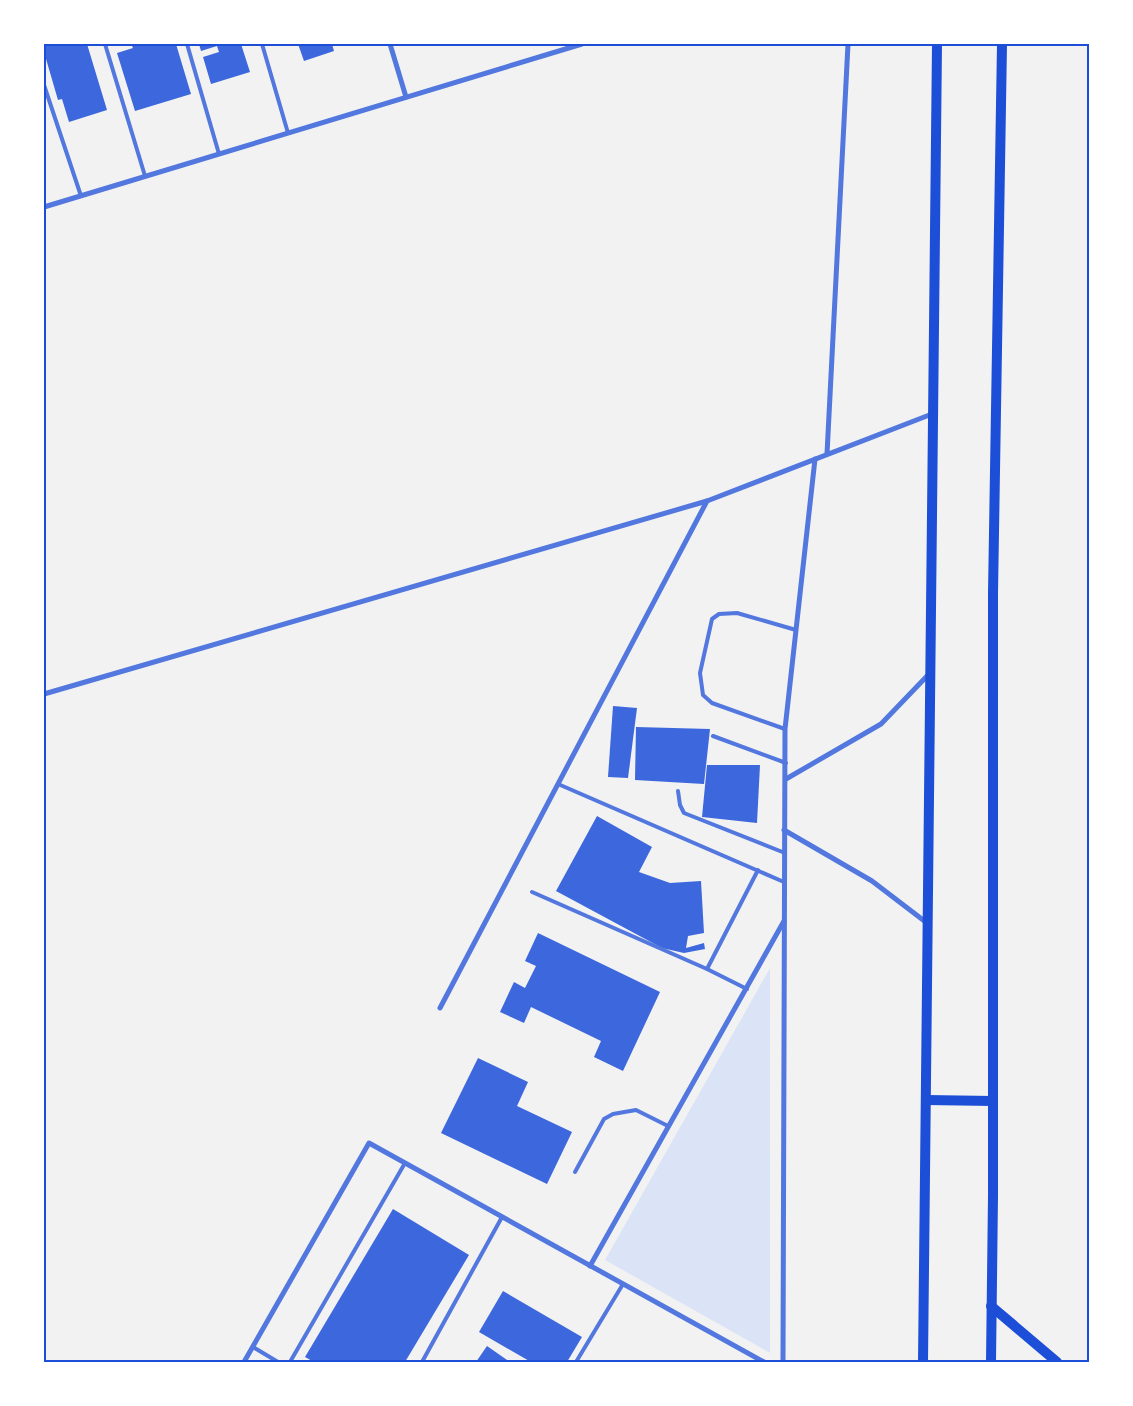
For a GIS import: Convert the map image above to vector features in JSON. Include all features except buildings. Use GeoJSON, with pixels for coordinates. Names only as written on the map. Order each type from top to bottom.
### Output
{"type":"FeatureCollection","features":[{"type":"Feature","properties":{"kind":"main road"},"geometry":{"type":"LineString","coordinates":[[922,1362],[937,44]]}},
{"type":"Feature","properties":{"kind":"main road"},"geometry":{"type":"LineString","coordinates":[[991,1362],[993,593],[1002,44]]}},
{"type":"Feature","properties":{"kind":"main road"},"geometry":{"type":"LineString","coordinates":[[926,1100],[993,1102]]}},
{"type":"Feature","properties":{"kind":"main road"},"geometry":{"type":"LineString","coordinates":[[991,1306],[1056,1362]]}},
{"type":"Feature","properties":{"kind":"street"},"geometry":{"type":"LineString","coordinates":[[390,44],[406,97]]}},
{"type":"Feature","properties":{"kind":"street"},"geometry":{"type":"LineString","coordinates":[[44,207],[582,44]]}},
{"type":"Feature","properties":{"kind":"street"},"geometry":{"type":"LineString","coordinates":[[827,454],[848,44]]}},
{"type":"Feature","properties":{"kind":"street"},"geometry":{"type":"LineString","coordinates":[[44,694],[706,501],[932,414]]}},
{"type":"Feature","properties":{"kind":"street"},"geometry":{"type":"LineString","coordinates":[[783,1362],[785,729],[815,459]]}},
{"type":"Feature","properties":{"kind":"street"},"geometry":{"type":"LineString","coordinates":[[440,1008],[706,501]]}},
{"type":"Feature","properties":{"kind":"street"},"geometry":{"type":"LineString","coordinates":[[786,780],[881,724],[930,673]]}},
{"type":"Feature","properties":{"kind":"street"},"geometry":{"type":"LineString","coordinates":[[784,830],[872,882],[927,923]]}},
{"type":"Feature","properties":{"kind":"street"},"geometry":{"type":"LineString","coordinates":[[590,1266],[784,921]]}},
{"type":"Feature","properties":{"kind":"street"},"geometry":{"type":"LineString","coordinates":[[244,1362],[369,1143],[764,1362]]}},
{"type":"Feature","properties":{"kind":"lane"},"geometry":{"type":"LineString","coordinates":[[104,44],[146,176]]}},
{"type":"Feature","properties":{"kind":"lane"},"geometry":{"type":"LineString","coordinates":[[187,44],[219,154]]}},
{"type":"Feature","properties":{"kind":"lane"},"geometry":{"type":"LineString","coordinates":[[262,44],[288,133]]}},
{"type":"Feature","properties":{"kind":"lane"},"geometry":{"type":"LineString","coordinates":[[44,85],[81,196]]}},
{"type":"Feature","properties":{"kind":"lane"},"geometry":{"type":"LineString","coordinates":[[785,729],[712,703],[703,695],[700,673],[712,619],[719,614],[737,613],[796,630]]}},
{"type":"Feature","properties":{"kind":"lane"},"geometry":{"type":"LineString","coordinates":[[713,736],[786,763]]}},
{"type":"Feature","properties":{"kind":"lane"},"geometry":{"type":"LineString","coordinates":[[558,784],[784,882]]}},
{"type":"Feature","properties":{"kind":"lane"},"geometry":{"type":"LineString","coordinates":[[678,791],[680,805],[684,814],[784,853]]}},
{"type":"Feature","properties":{"kind":"lane"},"geometry":{"type":"LineString","coordinates":[[707,969],[758,870]]}},
{"type":"Feature","properties":{"kind":"lane"},"geometry":{"type":"LineString","coordinates":[[532,892],[707,969],[747,989]]}},
{"type":"Feature","properties":{"kind":"lane"},"geometry":{"type":"LineString","coordinates":[[575,1172],[604,1119],[613,1114],[636,1110],[668,1126]]}},
{"type":"Feature","properties":{"kind":"lane"},"geometry":{"type":"LineString","coordinates":[[290,1362],[405,1163]]}},
{"type":"Feature","properties":{"kind":"lane"},"geometry":{"type":"LineString","coordinates":[[422,1362],[502,1217]]}},
{"type":"Feature","properties":{"kind":"lane"},"geometry":{"type":"LineString","coordinates":[[576,1362],[623,1284]]}},
{"type":"Feature","properties":{"kind":"lane"},"geometry":{"type":"LineString","coordinates":[[253,1347],[278,1362]]}},
{"type":"Feature","properties":{"kind":"shaded area"},"geometry":{"type":"Polygon","coordinates":[[[770,968],[770,1353],[605,1260],[770,968]]]}}]}
